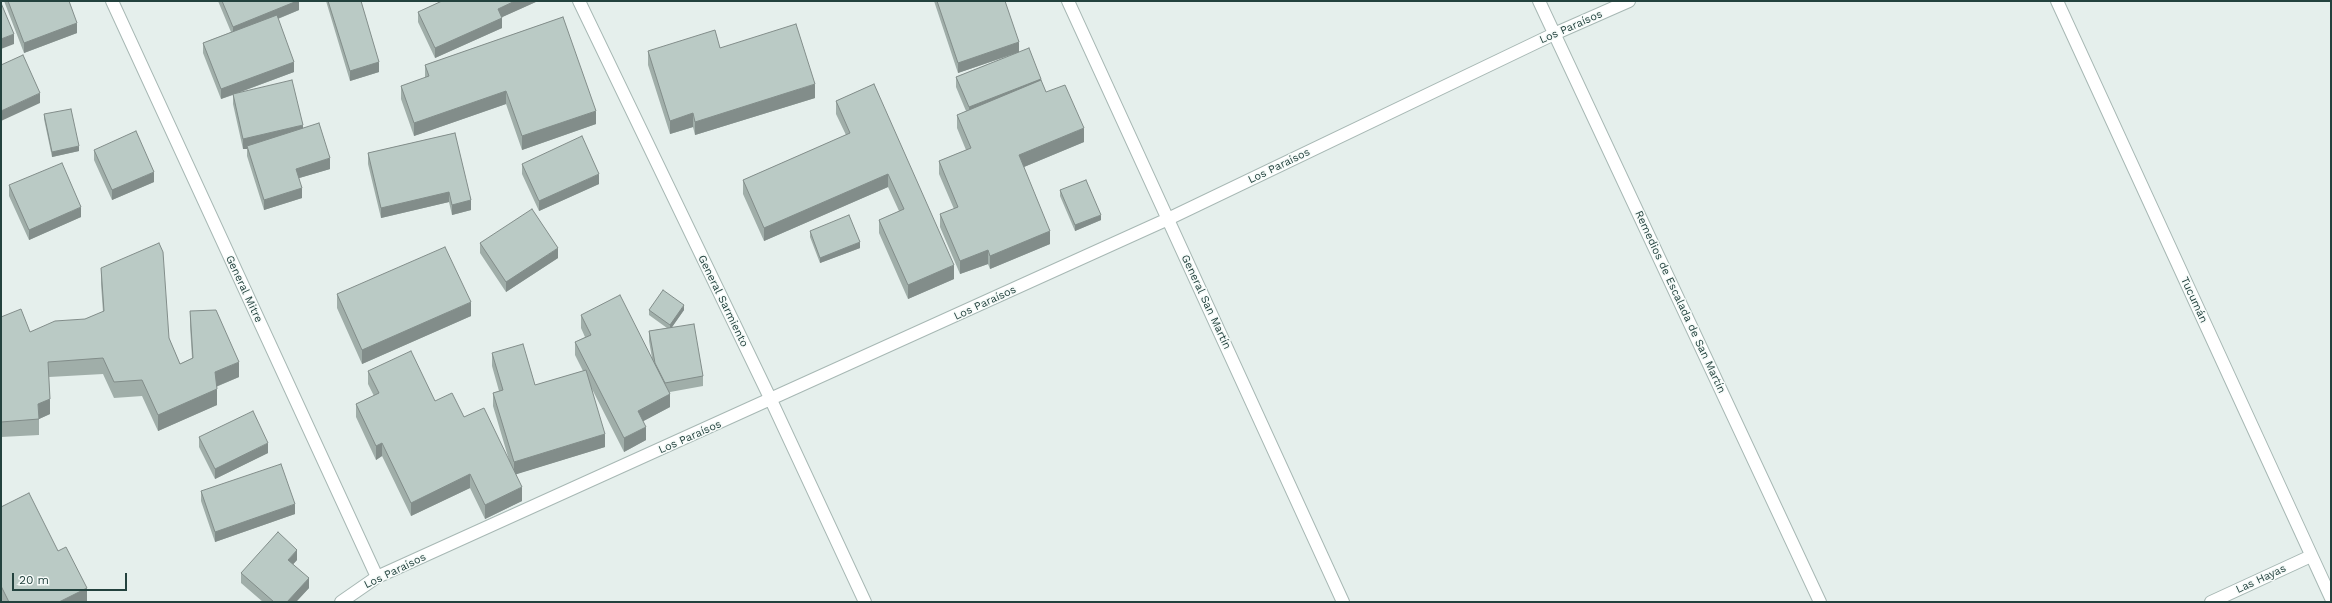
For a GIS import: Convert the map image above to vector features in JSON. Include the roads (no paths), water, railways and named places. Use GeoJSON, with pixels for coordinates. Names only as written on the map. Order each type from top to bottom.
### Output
{"type":"FeatureCollection","features":[{"type":"Feature","properties":{"kind":"street","name":"General Mitre"},"geometry":{"type":"LineString","coordinates":[[112,1],[377,577]]}},
{"type":"Feature","properties":{"kind":"street","name":"General Sarmiento"},"geometry":{"type":"LineString","coordinates":[[579,1],[771,400],[865,602]]}},
{"type":"Feature","properties":{"kind":"street","name":"General San Martín"},"geometry":{"type":"LineString","coordinates":[[1068,1],[1343,602]]}},
{"type":"Feature","properties":{"kind":"street","name":"Remedios de Escalada de San Martín"},"geometry":{"type":"LineString","coordinates":[[1539,1],[1820,602]]}},
{"type":"Feature","properties":{"kind":"street","name":"Los Paraísos"},"geometry":{"type":"LineString","coordinates":[[341,602],[377,577],[771,400],[1168,219],[1554,34],[1629,1]]}},
{"type":"Feature","properties":{"kind":"street","name":"Tucumán"},"geometry":{"type":"LineString","coordinates":[[2057,1],[2331,598]]}},
{"type":"Feature","properties":{"kind":"street","name":"Las Hayas"},"geometry":{"type":"LineString","coordinates":[[2211,602],[2311,556]]}}]}
